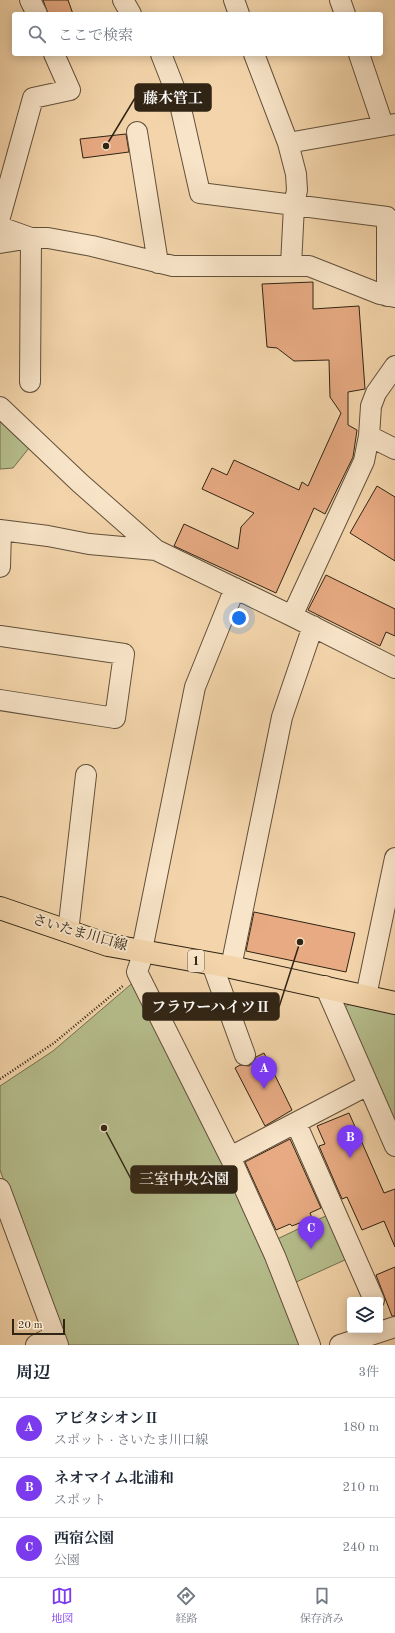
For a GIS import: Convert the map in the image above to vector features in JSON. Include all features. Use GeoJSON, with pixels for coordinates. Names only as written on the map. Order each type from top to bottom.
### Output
{"type":"FeatureCollection","features":[{"type":"Feature","properties":{"kind":"main road","name":"さいたま川口線"},"geometry":{"type":"LineString","coordinates":[[0,908],[108,945],[221,965],[325,986],[395,1003]]}},
{"type":"Feature","properties":{"kind":"street"},"geometry":{"type":"LineString","coordinates":[[30,0],[36,12]]}},
{"type":"Feature","properties":{"kind":"street"},"geometry":{"type":"LineString","coordinates":[[123,0],[130,12]]}},
{"type":"Feature","properties":{"kind":"street"},"geometry":{"type":"LineString","coordinates":[[234,0],[238,12]]}},
{"type":"Feature","properties":{"kind":"street"},"geometry":{"type":"LineString","coordinates":[[340,0],[344,12]]}},
{"type":"Feature","properties":{"kind":"street"},"geometry":{"type":"LineString","coordinates":[[0,217],[33,98],[70,90],[55,56]]}},
{"type":"Feature","properties":{"kind":"street"},"geometry":{"type":"LineString","coordinates":[[0,243],[31,238],[48,238],[92,246],[173,266],[309,266],[391,296],[386,217],[200,193],[179,100],[162,56]]}},
{"type":"Feature","properties":{"kind":"street"},"geometry":{"type":"LineString","coordinates":[[255,56],[288,143],[296,174],[297,190],[294,206],[291,265]]}},
{"type":"Feature","properties":{"kind":"street"},"geometry":{"type":"LineString","coordinates":[[288,143],[389,124],[360,56]]}},
{"type":"Feature","properties":{"kind":"street"},"geometry":{"type":"LineString","coordinates":[[137,132],[158,263]]}},
{"type":"Feature","properties":{"kind":"street"},"geometry":{"type":"LineString","coordinates":[[0,227],[31,238]]}},
{"type":"Feature","properties":{"kind":"street"},"geometry":{"type":"LineString","coordinates":[[30,382],[31,238]]}},
{"type":"Feature","properties":{"kind":"street"},"geometry":{"type":"LineString","coordinates":[[292,616],[364,461],[369,436],[371,406],[376,393],[392,374]]}},
{"type":"Feature","properties":{"kind":"street"},"geometry":{"type":"LineString","coordinates":[[0,407],[80,483],[156,550],[313,626],[395,668]]}},
{"type":"Feature","properties":{"kind":"street"},"geometry":{"type":"LineString","coordinates":[[369,436],[395,449]]}},
{"type":"Feature","properties":{"kind":"street"},"geometry":{"type":"LineString","coordinates":[[0,567],[0,530],[48,536],[89,544],[156,550]]}},
{"type":"Feature","properties":{"kind":"street"},"geometry":{"type":"LineString","coordinates":[[235,588],[195,687],[138,974],[230,1157],[275,1256],[310,1345]]}},
{"type":"Feature","properties":{"kind":"street"},"geometry":{"type":"LineString","coordinates":[[245,1055],[221,965],[282,717],[313,626]]}},
{"type":"Feature","properties":{"kind":"street"},"geometry":{"type":"LineString","coordinates":[[0,636],[124,654],[115,718],[0,700]]}},
{"type":"Feature","properties":{"kind":"street"},"geometry":{"type":"LineString","coordinates":[[68,932],[86,775]]}},
{"type":"Feature","properties":{"kind":"street"},"geometry":{"type":"LineString","coordinates":[[366,996],[395,858]]}},
{"type":"Feature","properties":{"kind":"street"},"geometry":{"type":"LineString","coordinates":[[325,986],[395,1146]]}},
{"type":"Feature","properties":{"kind":"street"},"geometry":{"type":"LineString","coordinates":[[230,1157],[296,1124],[368,1085]]}},
{"type":"Feature","properties":{"kind":"street"},"geometry":{"type":"LineString","coordinates":[[296,1124],[373,1297]]}},
{"type":"Feature","properties":{"kind":"street"},"geometry":{"type":"LineString","coordinates":[[0,1189],[56,1340],[36,1345]]}},
{"type":"Feature","properties":{"kind":"street"},"geometry":{"type":"LineString","coordinates":[[340,1345],[387,1323]]}},
{"type":"Feature","properties":{"kind":"path"},"geometry":{"type":"LineString","coordinates":[[0,1079],[54,1043],[138,974]]}},
{"type":"Feature","properties":{"kind":"green space"},"geometry":{"type":"Polygon","coordinates":[[[0,413],[33,443],[13,468],[0,469],[0,413]]]}},
{"type":"Feature","properties":{"kind":"green space"},"geometry":{"type":"Polygon","coordinates":[[[136,980],[267,1252],[303,1345],[63,1345],[0,1170],[0,1086],[53,1051],[136,980]]]}},
{"type":"Feature","properties":{"kind":"green space"},"geometry":{"type":"Polygon","coordinates":[[[353,999],[395,1009],[395,1127],[344,1009],[353,999]]]}},
{"type":"Feature","properties":{"kind":"green space"},"geometry":{"type":"Polygon","coordinates":[[[330,1214],[347,1259],[294,1283],[275,1240],[330,1214]]]}},
{"type":"Feature","properties":{"kind":"building"},"geometry":{"type":"Polygon","coordinates":[[[43,0],[68,0],[72,12],[47,12],[43,0]]]}},
{"type":"Feature","properties":{"kind":"building"},"geometry":{"type":"Polygon","coordinates":[[[126,134],[129,152],[83,158],[80,139],[126,134]]]}},
{"type":"Feature","properties":{"kind":"building"},"geometry":{"type":"Polygon","coordinates":[[[313,282],[313,309],[359,306],[365,389],[348,392],[348,425],[357,430],[353,457],[325,514],[314,508],[276,593],[174,546],[184,524],[238,549],[241,527],[254,513],[202,489],[212,468],[227,475],[234,460],[299,490],[302,482],[308,486],[341,413],[330,397],[329,360],[294,361],[277,348],[267,347],[262,284],[313,282]]]}},
{"type":"Feature","properties":{"kind":"building"},"geometry":{"type":"Polygon","coordinates":[[[377,486],[395,497],[395,561],[350,533],[377,486]]]}},
{"type":"Feature","properties":{"kind":"building"},"geometry":{"type":"Polygon","coordinates":[[[326,575],[395,609],[395,636],[386,632],[380,646],[308,610],[326,575]]]}},
{"type":"Feature","properties":{"kind":"building"},"geometry":{"type":"Polygon","coordinates":[[[254,912],[355,933],[346,972],[246,951],[254,912]]]}},
{"type":"Feature","properties":{"kind":"building"},"geometry":{"type":"Polygon","coordinates":[[[264,1053],[292,1110],[265,1126],[235,1068],[240,1065],[249,1066],[254,1062],[256,1057],[264,1053]]]}},
{"type":"Feature","properties":{"kind":"building"},"geometry":{"type":"Polygon","coordinates":[[[349,1113],[384,1193],[395,1189],[395,1247],[384,1221],[362,1230],[347,1197],[342,1199],[319,1146],[325,1144],[317,1126],[349,1113]]]}},
{"type":"Feature","properties":{"kind":"building"},"geometry":{"type":"Polygon","coordinates":[[[290,1139],[321,1208],[310,1213],[312,1218],[292,1226],[290,1224],[276,1230],[245,1162],[290,1139]]]}},
{"type":"Feature","properties":{"kind":"building"},"geometry":{"type":"Polygon","coordinates":[[[395,1267],[395,1316],[392,1316],[376,1275],[395,1267]]]}},
{"type":"Feature","properties":{"kind":"place","name":"藤木管工"},"geometry":{"type":"Point","coordinates":[106,146]}},
{"type":"Feature","properties":{"kind":"place","name":"フラワーハイツⅡ"},"geometry":{"type":"Point","coordinates":[300,942]}},
{"type":"Feature","properties":{"kind":"place","name":"アビタシオンⅡ"},"geometry":{"type":"Point","coordinates":[264,1089]}},
{"type":"Feature","properties":{"kind":"place","name":"三室中央公園"},"geometry":{"type":"Point","coordinates":[104,1128]}},
{"type":"Feature","properties":{"kind":"place","name":"ネオマイム北浦和"},"geometry":{"type":"Point","coordinates":[350,1158]}},
{"type":"Feature","properties":{"kind":"place","name":"西宿公園"},"geometry":{"type":"Point","coordinates":[311,1249]}}]}
